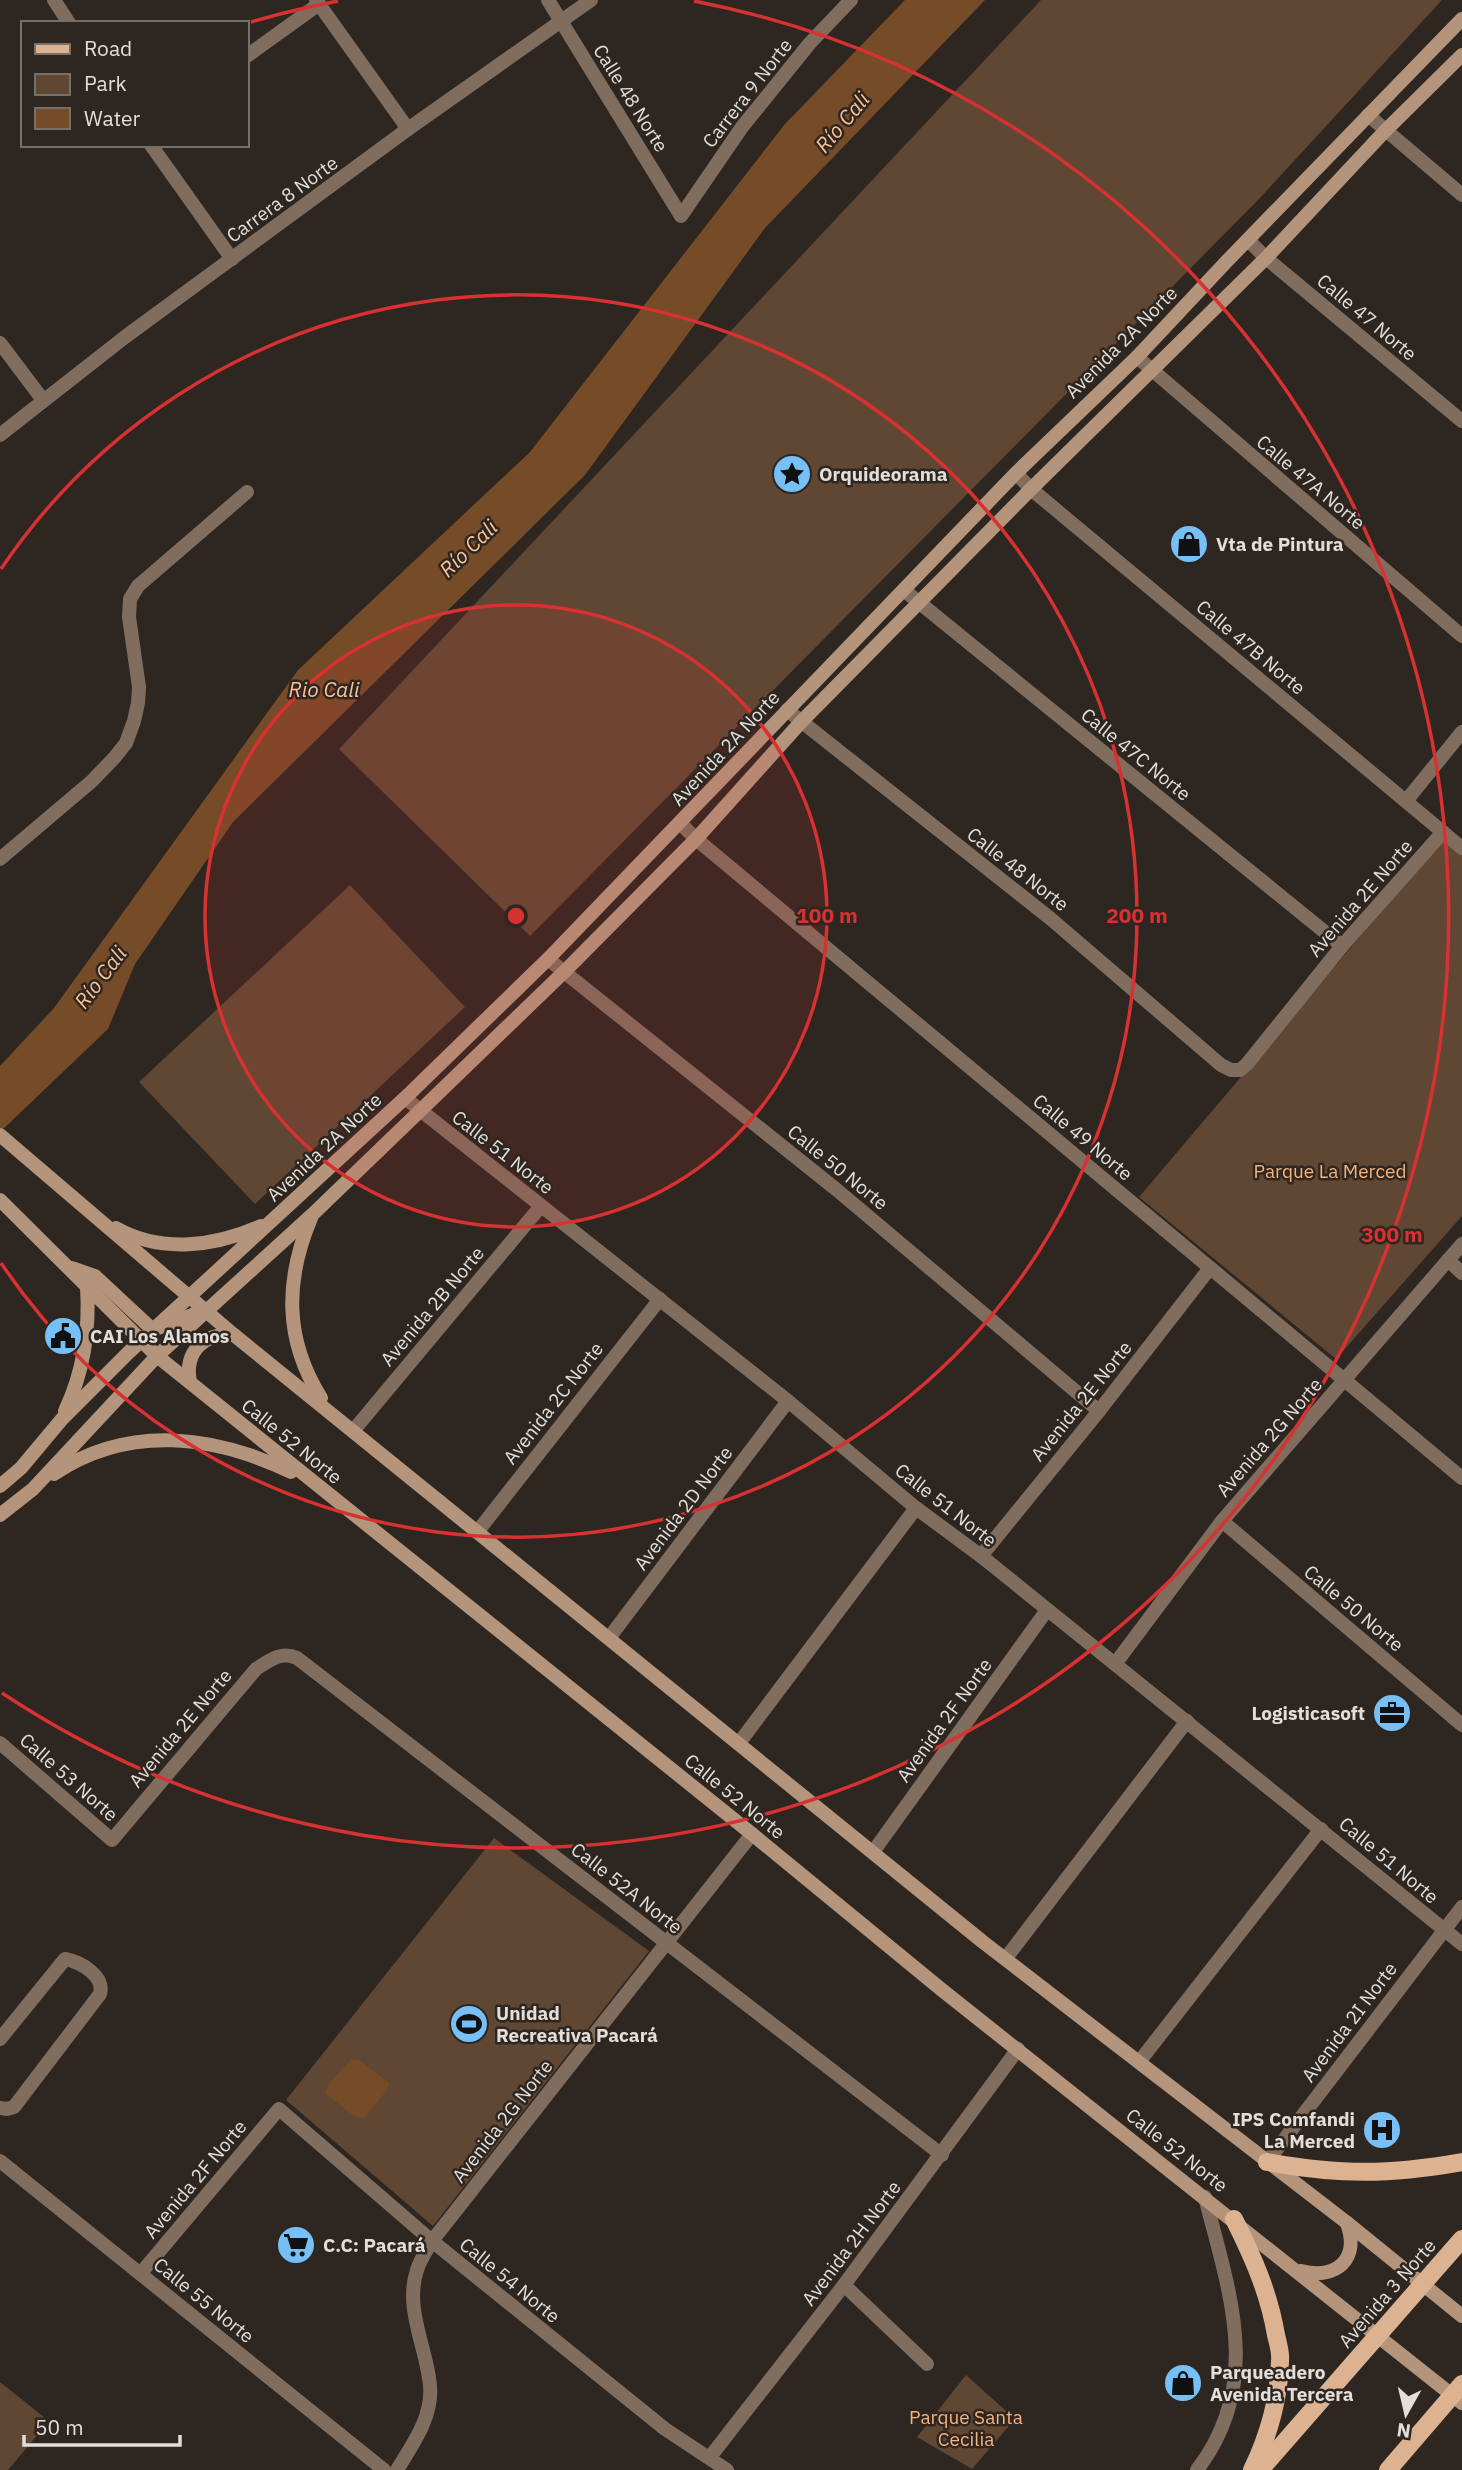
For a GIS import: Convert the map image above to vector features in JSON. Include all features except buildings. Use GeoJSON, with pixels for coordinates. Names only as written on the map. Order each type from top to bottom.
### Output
{"type":"FeatureCollection","features":[{"type":"Feature","properties":{"kind":"main road","name":"Avenida 2A Norte"},"geometry":{"type":"LineString","coordinates":[[0,1486],[21,1468],[62,1419],[141,1341],[291,1205],[548,959],[1016,473],[1137,357],[1462,19]]}},
{"type":"Feature","properties":{"kind":"main road","name":"Avenida 2A Norte"},"geometry":{"type":"LineString","coordinates":[[0,1515],[33,1489],[157,1356],[313,1214],[564,972],[696,839],[801,722],[1031,489],[1266,258],[1385,131],[1462,55]]}},
{"type":"Feature","properties":{"kind":"main road"},"geometry":{"type":"LineString","coordinates":[[0,1135],[234,1335],[873,1852],[1462,2316]]}},
{"type":"Feature","properties":{"kind":"main road","name":"Calle 52 Norte"},"geometry":{"type":"LineString","coordinates":[[2,1202],[157,1356],[942,1990],[1378,2335],[1459,2394]]}},
{"type":"Feature","properties":{"kind":"main road"},"geometry":{"type":"LineString","coordinates":[[95,1216],[124,1232],[156,1242],[190,1245],[226,1240],[249,1231],[291,1205]]}},
{"type":"Feature","properties":{"kind":"main road"},"geometry":{"type":"LineString","coordinates":[[313,1214],[299,1246],[292,1280],[292,1314],[298,1348],[309,1380],[327,1409]]}},
{"type":"Feature","properties":{"kind":"main road"},"geometry":{"type":"LineString","coordinates":[[67,1266],[95,1276],[153,1330],[205,1310]]}},
{"type":"Feature","properties":{"kind":"main road"},"geometry":{"type":"LineString","coordinates":[[62,1419],[82,1368],[89,1313],[88,1286]]}},
{"type":"Feature","properties":{"kind":"main road"},"geometry":{"type":"LineString","coordinates":[[190,1382],[188,1371],[194,1350],[212,1336],[234,1335]]}},
{"type":"Feature","properties":{"kind":"main road"},"geometry":{"type":"LineString","coordinates":[[33,1489],[72,1462],[105,1447],[144,1441],[185,1441],[225,1447],[264,1459],[300,1477],[334,1500]]}},
{"type":"Feature","properties":{"kind":"main road"},"geometry":{"type":"LineString","coordinates":[[1266,2162],[1315,2171],[1365,2173],[1415,2170],[1462,2162]]}},
{"type":"Feature","properties":{"kind":"main road"},"geometry":{"type":"LineString","coordinates":[[1234,2219],[1263,2279],[1281,2359],[1275,2402],[1263,2448],[1252,2470]]}},
{"type":"Feature","properties":{"kind":"main road"},"geometry":{"type":"LineString","coordinates":[[1297,2270],[1313,2274],[1328,2273],[1342,2265],[1350,2252],[1352,2237],[1346,2222]]}},
{"type":"Feature","properties":{"kind":"main road","name":"Avenida 3 Norte"},"geometry":{"type":"LineString","coordinates":[[1260,2470],[1462,2239]]}},
{"type":"Feature","properties":{"kind":"main road"},"geometry":{"type":"LineString","coordinates":[[1388,2470],[1459,2394]]}},
{"type":"Feature","properties":{"kind":"street"},"geometry":{"type":"LineString","coordinates":[[54,0],[68,21]]}},
{"type":"Feature","properties":{"kind":"street","name":"Calle 48 Norte"},"geometry":{"type":"LineString","coordinates":[[548,0],[681,216]]}},
{"type":"Feature","properties":{"kind":"street","name":"Carrera 8 Norte"},"geometry":{"type":"LineString","coordinates":[[0,435],[43,400],[408,129],[591,0]]}},
{"type":"Feature","properties":{"kind":"street","name":"Carrera 9 Norte"},"geometry":{"type":"LineString","coordinates":[[681,216],[742,127],[810,43],[851,0]]}},
{"type":"Feature","properties":{"kind":"street"},"geometry":{"type":"LineString","coordinates":[[248,55],[317,2],[408,129]]}},
{"type":"Feature","properties":{"kind":"street"},"geometry":{"type":"LineString","coordinates":[[1368,115],[1462,195]]}},
{"type":"Feature","properties":{"kind":"street"},"geometry":{"type":"LineString","coordinates":[[152,147],[232,259]]}},
{"type":"Feature","properties":{"kind":"street","name":"Calle 47 Norte"},"geometry":{"type":"LineString","coordinates":[[1248,240],[1266,258],[1462,421]]}},
{"type":"Feature","properties":{"kind":"street"},"geometry":{"type":"LineString","coordinates":[[0,343],[43,400]]}},
{"type":"Feature","properties":{"kind":"street","name":"Calle 47A Norte"},"geometry":{"type":"LineString","coordinates":[[1137,357],[1462,636]]}},
{"type":"Feature","properties":{"kind":"street","name":"Calle 47B Norte"},"geometry":{"type":"LineString","coordinates":[[1016,473],[1031,489],[1462,848]]}},
{"type":"Feature","properties":{"kind":"street"},"geometry":{"type":"LineString","coordinates":[[0,859],[92,781],[116,757],[134,721],[139,687],[129,617],[130,599],[138,586],[247,492]]}},
{"type":"Feature","properties":{"kind":"street","name":"Calle 47C Norte"},"geometry":{"type":"LineString","coordinates":[[905,590],[1342,946]]}},
{"type":"Feature","properties":{"kind":"street","name":"Calle 48 Norte"},"geometry":{"type":"LineString","coordinates":[[787,709],[1051,919],[1221,1065]]}},
{"type":"Feature","properties":{"kind":"street"},"geometry":{"type":"LineString","coordinates":[[1406,801],[1462,732]]}},
{"type":"Feature","properties":{"kind":"street","name":"Calle 49 Norte"},"geometry":{"type":"LineString","coordinates":[[680,822],[696,839],[1462,1478]]}},
{"type":"Feature","properties":{"kind":"street","name":"Avenida 2E Norte"},"geometry":{"type":"LineString","coordinates":[[1221,1065],[1231,1070],[1240,1070],[1247,1064],[1342,946],[1443,832]]}},
{"type":"Feature","properties":{"kind":"street","name":"Calle 50 Norte"},"geometry":{"type":"LineString","coordinates":[[548,959],[837,1190],[1099,1411]]}},
{"type":"Feature","properties":{"kind":"street","name":"Calle 51 Norte"},"geometry":{"type":"LineString","coordinates":[[405,1098],[788,1401],[916,1508],[981,1556],[1462,1944]]}},
{"type":"Feature","properties":{"kind":"street","name":"Avenida 2B Norte"},"geometry":{"type":"LineString","coordinates":[[353,1431],[541,1206]]}},
{"type":"Feature","properties":{"kind":"street","name":"Avenida 2G Norte"},"geometry":{"type":"LineString","coordinates":[[1115,1664],[1222,1521],[1462,1244]]}},
{"type":"Feature","properties":{"kind":"street"},"geometry":{"type":"LineString","coordinates":[[1448,1260],[1462,1272]]}},
{"type":"Feature","properties":{"kind":"street","name":"Avenida 2E Norte"},"geometry":{"type":"LineString","coordinates":[[981,1556],[1099,1411],[1210,1268]]}},
{"type":"Feature","properties":{"kind":"street","name":"Avenida 2C Norte"},"geometry":{"type":"LineString","coordinates":[[478,1531],[660,1299]]}},
{"type":"Feature","properties":{"kind":"street","name":"Avenida 2D Norte"},"geometry":{"type":"LineString","coordinates":[[609,1638],[788,1401]]}},
{"type":"Feature","properties":{"kind":"street"},"geometry":{"type":"LineString","coordinates":[[739,1743],[916,1508]]}},
{"type":"Feature","properties":{"kind":"street","name":"Calle 50 Norte"},"geometry":{"type":"LineString","coordinates":[[1222,1521],[1462,1725]]}},
{"type":"Feature","properties":{"kind":"street","name":"Avenida 2F Norte"},"geometry":{"type":"LineString","coordinates":[[873,1852],[1047,1610]]}},
{"type":"Feature","properties":{"kind":"street","name":"Avenida 2E Norte"},"geometry":{"type":"LineString","coordinates":[[112,1840],[256,1669],[277,1656],[287,1654]]}},
{"type":"Feature","properties":{"kind":"street","name":"Calle 52A Norte"},"geometry":{"type":"LineString","coordinates":[[287,1654],[297,1658],[942,2155]]}},
{"type":"Feature","properties":{"kind":"street"},"geometry":{"type":"LineString","coordinates":[[1006,1958],[1187,1721]]}},
{"type":"Feature","properties":{"kind":"street","name":"Calle 53 Norte"},"geometry":{"type":"LineString","coordinates":[[0,1743],[112,1840]]}},
{"type":"Feature","properties":{"kind":"street"},"geometry":{"type":"LineString","coordinates":[[1139,2062],[1321,1829]]}},
{"type":"Feature","properties":{"kind":"street","name":"Avenida 2G Norte"},"geometry":{"type":"LineString","coordinates":[[397,2470],[424,2425],[431,2388],[413,2305],[417,2269],[432,2241],[752,1834]]}},
{"type":"Feature","properties":{"kind":"street","name":"Avenida 2I Norte"},"geometry":{"type":"LineString","coordinates":[[1266,2162],[1462,1907]]}},
{"type":"Feature","properties":{"kind":"street"},"geometry":{"type":"LineString","coordinates":[[0,2039],[65,1959],[73,1961],[99,1978],[102,1986],[100,1994],[14,2107],[0,2108]]}},
{"type":"Feature","properties":{"kind":"street","name":"Avenida 2H Norte"},"geometry":{"type":"LineString","coordinates":[[710,2457],[942,2155],[1017,2049]]}},
{"type":"Feature","properties":{"kind":"street","name":"Avenida 2F Norte"},"geometry":{"type":"LineString","coordinates":[[141,2273],[279,2109]]}},
{"type":"Feature","properties":{"kind":"street","name":"Calle 54 Norte"},"geometry":{"type":"LineString","coordinates":[[279,2109],[432,2241],[665,2429],[727,2470]]}},
{"type":"Feature","properties":{"kind":"street","name":"Calle 55 Norte"},"geometry":{"type":"LineString","coordinates":[[0,2161],[384,2470]]}},
{"type":"Feature","properties":{"kind":"street"},"geometry":{"type":"LineString","coordinates":[[1197,2470],[1210,2453],[1226,2416],[1232,2395],[1237,2351],[1234,2310],[1205,2197]]}},
{"type":"Feature","properties":{"kind":"street"},"geometry":{"type":"LineString","coordinates":[[844,2285],[927,2364]]}},
{"type":"Feature","properties":{"kind":"green space","name":"Orquideorama"},"geometry":{"type":"Polygon","coordinates":[[[1041,0],[1442,0],[1259,199],[530,936],[339,749],[1041,0]]]}},
{"type":"Feature","properties":{"kind":"green space","name":"Parque La Merced"},"geometry":{"type":"Polygon","coordinates":[[[1443,839],[1462,854],[1462,1216],[1336,1359],[1139,1197],[1443,839]]]}},
{"type":"Feature","properties":{"kind":"green space"},"geometry":{"type":"Polygon","coordinates":[[[350,885],[465,1007],[255,1204],[139,1082],[350,885]]]}},
{"type":"Feature","properties":{"kind":"green space","name":"Unidad Recreativa Pacará"},"geometry":{"type":"Polygon","coordinates":[[[494,1838],[649,1951],[433,2226],[286,2100],[494,1838]]]}},
{"type":"Feature","properties":{"kind":"green space","name":"Parque Santa Cecilia"},"geometry":{"type":"Polygon","coordinates":[[[966,2375],[1015,2419],[972,2469],[917,2437],[966,2375]]]}},
{"type":"Feature","properties":{"kind":"green space"},"geometry":{"type":"Polygon","coordinates":[[[0,2382],[49,2421],[8,2470],[0,2470],[0,2382]]]}},
{"type":"Feature","properties":{"kind":"water","name":"Rio Cali"},"geometry":{"type":"Polygon","coordinates":[[[905,0],[985,0],[765,228],[585,475],[233,822],[135,964],[108,1029],[0,1132],[0,1066],[54,1008],[298,670],[530,452],[785,124],[905,0]]]}},
{"type":"Feature","properties":{"kind":"water"},"geometry":{"type":"Polygon","coordinates":[[[351,2059],[359,2060],[389,2083],[387,2090],[363,2119],[354,2116],[325,2093],[328,2085],[351,2059]]]}},
{"type":"Feature","properties":{"kind":"place","name":"Orquideorama"},"geometry":{"type":"Point","coordinates":[792,474]}},
{"type":"Feature","properties":{"kind":"place","name":"Vta de Pintura"},"geometry":{"type":"Point","coordinates":[1189,544]}},
{"type":"Feature","properties":{"kind":"place","name":"CAI Los Alamos"},"geometry":{"type":"Point","coordinates":[63,1336]}},
{"type":"Feature","properties":{"kind":"place","name":"Logisticasoft"},"geometry":{"type":"Point","coordinates":[1392,1713]}},
{"type":"Feature","properties":{"kind":"place","name":"Unidad Recreativa Pacará"},"geometry":{"type":"Point","coordinates":[469,2024]}},
{"type":"Feature","properties":{"kind":"place","name":"IPS Comfandi La Merced"},"geometry":{"type":"Point","coordinates":[1382,2130]}},
{"type":"Feature","properties":{"kind":"place","name":"C.C: Pacará"},"geometry":{"type":"Point","coordinates":[296,2245]}},
{"type":"Feature","properties":{"kind":"place","name":"Parqueadero Avenida Tercera"},"geometry":{"type":"Point","coordinates":[1183,2383]}},
{"type":"Feature","properties":{"kind":"water label","name":"Río Cali"},"geometry":{"type":"Point","coordinates":[842,122]}},
{"type":"Feature","properties":{"kind":"water label","name":"Río Cali"},"geometry":{"type":"Point","coordinates":[468,548]}},
{"type":"Feature","properties":{"kind":"water label","name":"Río Cali"},"geometry":{"type":"Point","coordinates":[100,977]}}]}
